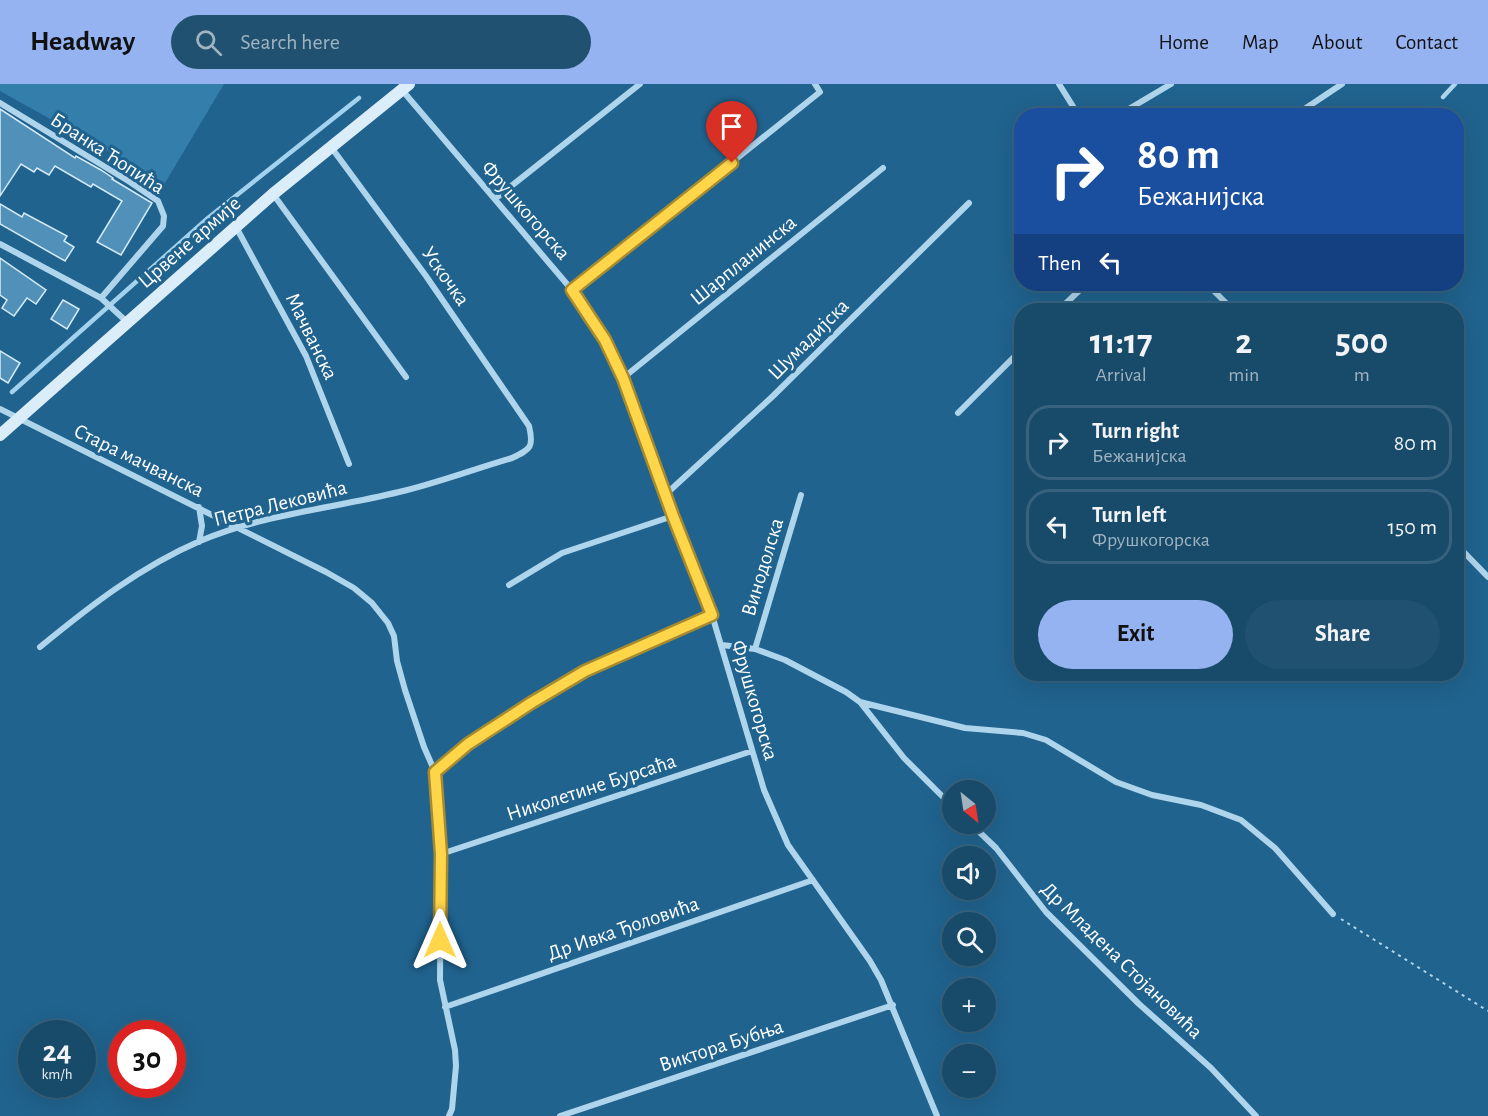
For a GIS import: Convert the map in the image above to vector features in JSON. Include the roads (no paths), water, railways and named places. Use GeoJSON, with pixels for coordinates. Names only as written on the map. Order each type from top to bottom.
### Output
{"type":"FeatureCollection","features":[{"type":"Feature","properties":{"kind":"main road","name":"Црвене армије"},"geometry":{"type":"LineString","coordinates":[[0,435],[273,194],[405,87]]}},
{"type":"Feature","properties":{"kind":"street"},"geometry":{"type":"LineString","coordinates":[[495,199],[640,84]]}},
{"type":"Feature","properties":{"kind":"street"},"geometry":{"type":"LineString","coordinates":[[572,290],[820,92],[815,84]]}},
{"type":"Feature","properties":{"kind":"street"},"geometry":{"type":"LineString","coordinates":[[1059,84],[1073,108]]}},
{"type":"Feature","properties":{"kind":"street"},"geometry":{"type":"LineString","coordinates":[[1131,108],[1171,84]]}},
{"type":"Feature","properties":{"kind":"street"},"geometry":{"type":"LineString","coordinates":[[1306,108],[1342,84]]}},
{"type":"Feature","properties":{"kind":"street","name":"Фрушкогорска"},"geometry":{"type":"LineString","coordinates":[[405,87],[572,290],[605,340],[623,378],[665,495],[712,615],[752,751],[775,818],[788,845],[870,961],[893,1005],[937,1116]]}},
{"type":"Feature","properties":{"kind":"street","name":"Бранка Ћопића"},"geometry":{"type":"LineString","coordinates":[[0,104],[158,201],[164,216],[163,226],[101,298]]}},
{"type":"Feature","properties":{"kind":"street","name":"Ускочка"},"geometry":{"type":"LineString","coordinates":[[331,147],[426,276],[529,426]]}},
{"type":"Feature","properties":{"kind":"street","name":"Шарпланинска"},"geometry":{"type":"LineString","coordinates":[[623,378],[883,168]]}},
{"type":"Feature","properties":{"kind":"street"},"geometry":{"type":"LineString","coordinates":[[273,194],[406,377]]}},
{"type":"Feature","properties":{"kind":"street","name":"Шумадијска"},"geometry":{"type":"LineString","coordinates":[[665,495],[773,396],[969,203]]}},
{"type":"Feature","properties":{"kind":"street","name":"Мачванска"},"geometry":{"type":"LineString","coordinates":[[236,227],[306,356],[349,464]]}},
{"type":"Feature","properties":{"kind":"street"},"geometry":{"type":"LineString","coordinates":[[0,244],[101,298],[127,322]]}},
{"type":"Feature","properties":{"kind":"street"},"geometry":{"type":"LineString","coordinates":[[1066,303],[1079,291]]}},
{"type":"Feature","properties":{"kind":"street"},"geometry":{"type":"LineString","coordinates":[[1214,291],[1226,303]]}},
{"type":"Feature","properties":{"kind":"street"},"geometry":{"type":"LineString","coordinates":[[958,413],[1014,357]]}},
{"type":"Feature","properties":{"kind":"street","name":"Стара мачванска"},"geometry":{"type":"LineString","coordinates":[[0,410],[199,507],[235,528],[310,563],[354,588],[372,603],[388,623],[394,636],[405,690],[435,772],[441,854],[440,980],[455,1050],[456,1066],[452,1108],[449,1116]]}},
{"type":"Feature","properties":{"kind":"street","name":"Петра Лековића"},"geometry":{"type":"LineString","coordinates":[[40,646],[93,604],[138,573],[199,542],[235,528],[401,492],[512,458],[531,446],[529,426]]}},
{"type":"Feature","properties":{"kind":"street","name":"Винодолска"},"geometry":{"type":"LineString","coordinates":[[755,650],[801,495]]}},
{"type":"Feature","properties":{"kind":"street"},"geometry":{"type":"LineString","coordinates":[[199,507],[202,526],[199,542]]}},
{"type":"Feature","properties":{"kind":"street"},"geometry":{"type":"LineString","coordinates":[[509,585],[562,553],[673,516]]}},
{"type":"Feature","properties":{"kind":"street"},"geometry":{"type":"LineString","coordinates":[[1464,552],[1488,577]]}},
{"type":"Feature","properties":{"kind":"street"},"geometry":{"type":"LineString","coordinates":[[435,772],[468,744],[585,671],[712,615]]}},
{"type":"Feature","properties":{"kind":"street"},"geometry":{"type":"LineString","coordinates":[[722,645],[755,650],[785,660],[818,675],[846,692],[860,702],[904,758],[942,796]]}},
{"type":"Feature","properties":{"kind":"street"},"geometry":{"type":"LineString","coordinates":[[860,702],[965,728],[1023,733],[1046,740],[1116,782],[1152,795],[1201,805],[1241,820],[1275,848],[1333,914]]}},
{"type":"Feature","properties":{"kind":"street","name":"Николетине Бурсаћа"},"geometry":{"type":"LineString","coordinates":[[441,854],[752,751]]}},
{"type":"Feature","properties":{"kind":"street","name":"Др Младена Стојановића"},"geometry":{"type":"LineString","coordinates":[[981,834],[996,848],[1046,912],[1139,1004],[1211,1068],[1256,1116]]}},
{"type":"Feature","properties":{"kind":"street","name":"Др Ивка Ђоловића"},"geometry":{"type":"LineString","coordinates":[[444,1007],[813,880]]}},
{"type":"Feature","properties":{"kind":"street","name":"Виктора Бубња"},"geometry":{"type":"LineString","coordinates":[[560,1116],[893,1005]]}},
{"type":"Feature","properties":{"kind":"street"},"geometry":{"type":"LineString","coordinates":[[452,1108],[456,1116]]}},
{"type":"Feature","properties":{"kind":"lane"},"geometry":{"type":"LineString","coordinates":[[1443,98],[1455,84]]}},
{"type":"Feature","properties":{"kind":"waterway"},"geometry":{"type":"LineString","coordinates":[[12,392],[208,218],[359,98]]}}]}
